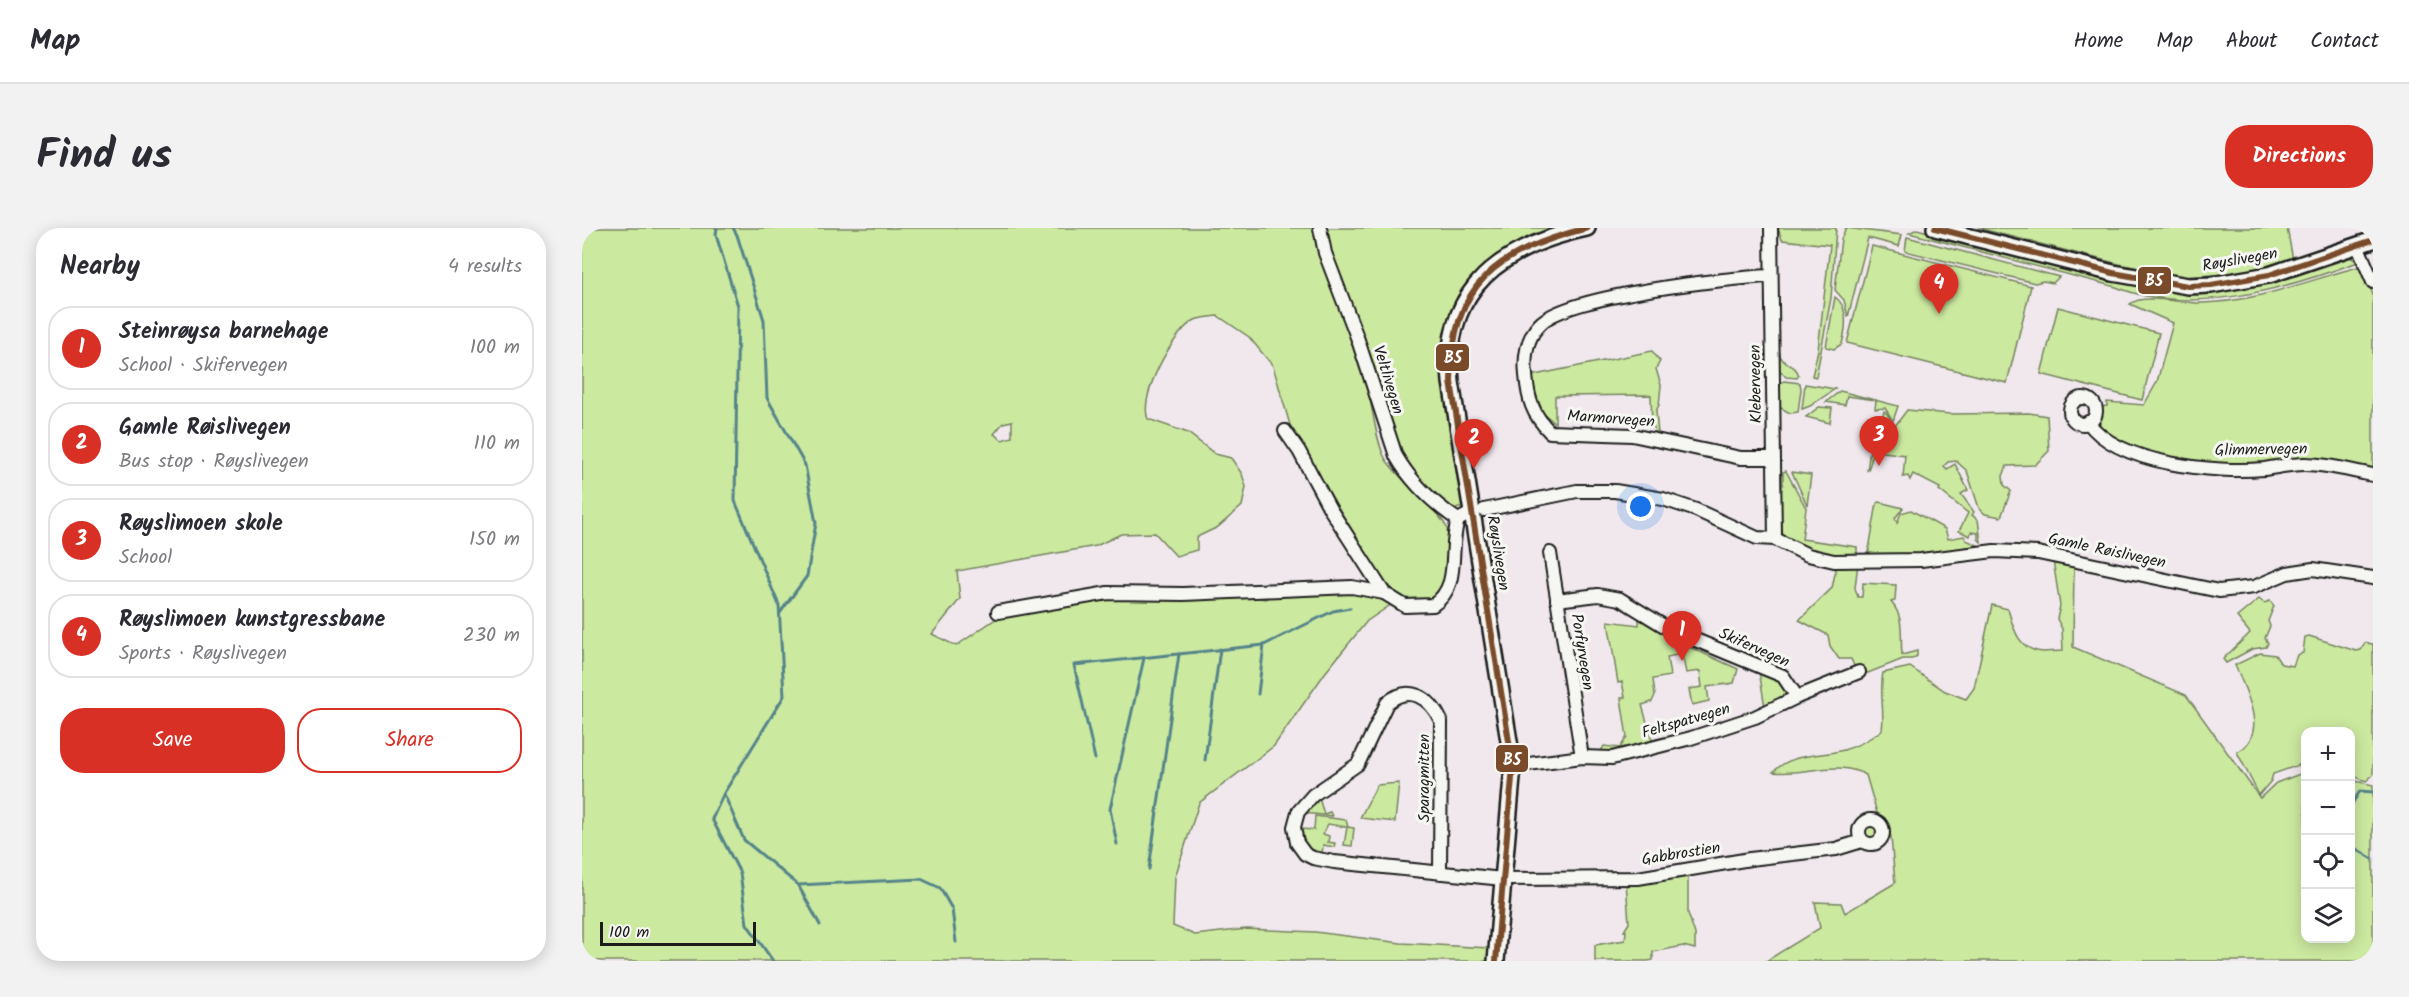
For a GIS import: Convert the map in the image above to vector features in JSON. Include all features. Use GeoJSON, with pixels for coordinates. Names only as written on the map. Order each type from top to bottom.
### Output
{"type":"FeatureCollection","features":[{"type":"Feature","properties":{"kind":"street","name":"Veltlivegen"},"geometry":{"type":"LineString","coordinates":[[1320,228],[1324,254],[1357,337],[1395,456],[1404,471],[1430,499],[1458,520]]}},
{"type":"Feature","properties":{"kind":"street","name":"Røyslivegen"},"geometry":{"type":"LineString","coordinates":[[1496,961],[1513,766],[1478,511],[1449,362],[1456,320],[1478,282],[1504,258],[1547,238],[1587,228]]}},
{"type":"Feature","properties":{"kind":"street","name":"Klebervegen"},"geometry":{"type":"LineString","coordinates":[[1771,228],[1775,539]]}},
{"type":"Feature","properties":{"kind":"street","name":"Røyslivegen"},"geometry":{"type":"LineString","coordinates":[[1935,228],[2114,273],[2188,286],[2219,284],[2269,275],[2358,247],[2373,240]]}},
{"type":"Feature","properties":{"kind":"street"},"geometry":{"type":"LineString","coordinates":[[2358,247],[2373,282]]}},
{"type":"Feature","properties":{"kind":"street","name":"Marmorvegen"},"geometry":{"type":"LineString","coordinates":[[1772,276],[1696,281],[1564,311],[1540,322],[1530,338],[1524,359],[1530,405],[1537,419],[1550,432],[1632,435],[1741,458],[1773,458]]}},
{"type":"Feature","properties":{"kind":"street","name":"Glimmervegen"},"geometry":{"type":"LineString","coordinates":[[2088,422],[2094,431],[2134,454],[2179,465],[2243,469],[2307,464],[2373,475]]}},
{"type":"Feature","properties":{"kind":"street"},"geometry":{"type":"LineString","coordinates":[[1285,431],[1299,451],[1330,509],[1384,593],[1393,601],[1414,608],[1432,605],[1441,600],[1449,590],[1452,578],[1452,536],[1458,520]]}},
{"type":"Feature","properties":{"kind":"street","name":"Gamle Røislivegen"},"geometry":{"type":"LineString","coordinates":[[1458,520],[1478,511],[1576,491],[1615,491],[1663,499],[1696,510],[1757,538],[1775,539],[1808,555],[1834,561],[1921,560],[1994,550],[2038,553],[2219,591],[2254,587],[2287,573],[2306,569],[2328,569],[2373,578]]}},
{"type":"Feature","properties":{"kind":"street","name":"Porfyrvegen"},"geometry":{"type":"LineString","coordinates":[[1550,553],[1582,757]]}},
{"type":"Feature","properties":{"kind":"street"},"geometry":{"type":"LineString","coordinates":[[998,612],[1108,593],[1183,594],[1352,587],[1384,593]]}},
{"type":"Feature","properties":{"kind":"street","name":"Skifervegen"},"geometry":{"type":"LineString","coordinates":[[1557,600],[1598,595],[1620,599],[1669,628],[1783,676],[1797,697]]}},
{"type":"Feature","properties":{"kind":"street","name":"Feltspatvegen"},"geometry":{"type":"LineString","coordinates":[[1513,766],[1582,757],[1612,758],[1691,738],[1755,717],[1859,672]]}},
{"type":"Feature","properties":{"kind":"street","name":"Sparagmitten"},"geometry":{"type":"LineString","coordinates":[[1440,873],[1441,721],[1431,703],[1422,697],[1405,694],[1394,697],[1387,703],[1353,770],[1305,802],[1295,820],[1295,835],[1300,849],[1313,858],[1440,873],[1503,879]]}},
{"type":"Feature","properties":{"kind":"street","name":"Gabbrostien"},"geometry":{"type":"LineString","coordinates":[[1503,879],[1638,878],[1836,849],[1862,841]]}},
{"type":"Feature","properties":{"kind":"green space"},"geometry":{"type":"Polygon","coordinates":[[[582,228],[1313,228],[1316,245],[1365,378],[1376,431],[1385,458],[1438,515],[1447,529],[1449,548],[1447,566],[1443,582],[1436,594],[1427,601],[1414,602],[1399,595],[1382,579],[1292,432],[1273,366],[1249,337],[1218,316],[1195,320],[1177,336],[1153,380],[1146,409],[1148,419],[1188,433],[1215,454],[1231,458],[1242,474],[1246,487],[1242,506],[1218,527],[1197,537],[1197,550],[1176,556],[1155,533],[1121,534],[1096,546],[957,571],[960,599],[932,634],[956,646],[1000,616],[1094,597],[1250,596],[1265,599],[1272,596],[1318,591],[1350,591],[1379,597],[1392,604],[1367,621],[1325,673],[1274,746],[1199,803],[1175,877],[1173,926],[1195,935],[1246,929],[1315,932],[1401,943],[1489,948],[1490,961],[582,961],[582,228]],[[1012,421],[1003,423],[994,434],[1002,440],[1012,437],[1012,421]]]}},
{"type":"Feature","properties":{"kind":"green space"},"geometry":{"type":"Polygon","coordinates":[[[1324,228],[1564,228],[1527,240],[1499,255],[1452,318],[1466,503],[1463,507],[1451,510],[1406,468],[1342,292],[1324,228]]]}},
{"type":"Feature","properties":{"kind":"green space"},"geometry":{"type":"Polygon","coordinates":[[[1778,228],[1836,228],[1831,298],[1816,377],[1812,376],[1818,350],[1830,245],[1782,240],[1778,228]]]}},
{"type":"Feature","properties":{"kind":"green space"},"geometry":{"type":"Polygon","coordinates":[[[1846,228],[1902,235],[1899,246],[1868,238],[1848,317],[1844,300],[1835,290],[1841,239],[1846,228]]]}},
{"type":"Feature","properties":{"kind":"green space"},"geometry":{"type":"Polygon","coordinates":[[[1978,228],[2287,228],[2293,260],[2243,273],[2183,277],[2119,264],[1978,228]]]}},
{"type":"Feature","properties":{"kind":"green space"},"geometry":{"type":"Polygon","coordinates":[[[1917,229],[2099,277],[2254,285],[2345,258],[2350,257],[2358,262],[2269,290],[2237,296],[2175,300],[2145,296],[1909,233],[1917,229]]]}},
{"type":"Feature","properties":{"kind":"green space"},"geometry":{"type":"Polygon","coordinates":[[[1907,237],[2059,277],[2053,283],[2043,281],[2035,283],[1905,251],[1907,237]]]}},
{"type":"Feature","properties":{"kind":"green space"},"geometry":{"type":"Polygon","coordinates":[[[1872,246],[2031,286],[2007,383],[1847,343],[1872,246]]]}},
{"type":"Feature","properties":{"kind":"green space"},"geometry":{"type":"Polygon","coordinates":[[[2362,266],[2373,295],[2373,472],[2239,467],[2168,459],[2113,439],[2100,426],[2099,407],[2107,406],[2107,402],[2144,405],[2157,382],[2173,323],[2130,304],[2144,299],[2202,303],[2243,299],[2362,266]]]}},
{"type":"Feature","properties":{"kind":"green space"},"geometry":{"type":"Polygon","coordinates":[[[1835,297],[1843,306],[1845,325],[1842,344],[1834,349],[1826,347],[1835,297]]]}},
{"type":"Feature","properties":{"kind":"green space"},"geometry":{"type":"Polygon","coordinates":[[[2058,307],[2159,333],[2142,400],[2041,374],[2058,307]]]}},
{"type":"Feature","properties":{"kind":"green space"},"geometry":{"type":"Polygon","coordinates":[[[1777,310],[1779,311],[1780,355],[1797,371],[1799,375],[1797,378],[1786,377],[1776,366],[1777,310]]]}},
{"type":"Feature","properties":{"kind":"green space"},"geometry":{"type":"Polygon","coordinates":[[[1652,351],[1660,361],[1656,369],[1661,385],[1659,405],[1656,411],[1658,434],[1649,432],[1656,432],[1652,424],[1651,395],[1555,396],[1555,423],[1543,413],[1536,394],[1532,394],[1531,378],[1535,375],[1652,351]]]}},
{"type":"Feature","properties":{"kind":"green space"},"geometry":{"type":"Polygon","coordinates":[[[1784,381],[1800,383],[1798,412],[1790,413],[1779,407],[1778,384],[1784,381]]]}},
{"type":"Feature","properties":{"kind":"green space"},"geometry":{"type":"Polygon","coordinates":[[[1805,384],[1835,389],[1802,409],[1805,384]]]}},
{"type":"Feature","properties":{"kind":"green space"},"geometry":{"type":"Polygon","coordinates":[[[1840,391],[1873,400],[1847,396],[1845,405],[1826,402],[1840,391]]]}},
{"type":"Feature","properties":{"kind":"green space"},"geometry":{"type":"Polygon","coordinates":[[[1876,400],[1898,406],[1893,421],[1885,408],[1875,409],[1876,400]]]}},
{"type":"Feature","properties":{"kind":"green space"},"geometry":{"type":"Polygon","coordinates":[[[1819,407],[1832,408],[1830,423],[1806,417],[1819,407]]]}},
{"type":"Feature","properties":{"kind":"green space"},"geometry":{"type":"Polygon","coordinates":[[[1907,410],[1950,414],[2029,413],[2047,416],[2049,451],[2035,465],[2007,466],[2003,476],[2004,485],[2011,491],[2001,517],[1985,514],[1979,508],[1967,471],[1956,461],[1948,462],[1944,466],[1947,469],[1955,464],[1968,490],[1961,494],[1974,512],[1972,515],[1978,520],[1981,542],[1978,539],[1978,533],[1971,532],[1970,536],[1959,531],[1968,513],[1939,490],[1940,488],[1913,474],[1910,480],[1908,476],[1903,477],[1905,455],[1876,451],[1907,410]]]}},
{"type":"Feature","properties":{"kind":"green space"},"geometry":{"type":"Polygon","coordinates":[[[1884,411],[1890,420],[1889,425],[1874,448],[1867,471],[1873,427],[1880,428],[1884,411]]]}},
{"type":"Feature","properties":{"kind":"green space"},"geometry":{"type":"Polygon","coordinates":[[[1786,471],[1806,508],[1802,539],[1857,547],[1857,555],[1826,557],[1783,539],[1779,494],[1783,484],[1783,472],[1786,471]]]}},
{"type":"Feature","properties":{"kind":"green space"},"geometry":{"type":"Polygon","coordinates":[[[1792,472],[1811,475],[1807,505],[1792,472]]]}},
{"type":"Feature","properties":{"kind":"green space"},"geometry":{"type":"Polygon","coordinates":[[[1879,502],[1903,508],[1895,518],[1897,523],[1901,513],[1911,510],[1945,529],[1948,539],[1964,536],[1966,540],[1987,549],[1922,557],[1868,555],[1879,502]]]}},
{"type":"Feature","properties":{"kind":"green space"},"geometry":{"type":"Polygon","coordinates":[[[2053,560],[2074,562],[2073,647],[2186,695],[2260,798],[2276,783],[2301,774],[2301,943],[2355,943],[2355,781],[2373,785],[2373,961],[1766,961],[1820,928],[1815,902],[1841,903],[1845,913],[1895,883],[1891,837],[1885,818],[1877,813],[1866,775],[1843,768],[1773,772],[1797,758],[1844,750],[1882,730],[1883,673],[1910,667],[1945,691],[1966,699],[1974,688],[1992,605],[2008,609],[2018,637],[2028,647],[2043,652],[2063,651],[2062,629],[2057,619],[2060,606],[2053,560]]]}},
{"type":"Feature","properties":{"kind":"green space"},"geometry":{"type":"Polygon","coordinates":[[[1858,563],[1855,588],[1858,597],[1862,597],[1863,583],[1896,585],[1895,601],[1891,602],[1900,620],[1902,655],[1917,651],[1917,656],[1912,659],[1903,659],[1868,673],[1856,670],[1851,659],[1839,659],[1830,646],[1828,635],[1799,620],[1832,588],[1837,564],[1858,563]]]}},
{"type":"Feature","properties":{"kind":"green space"},"geometry":{"type":"Polygon","coordinates":[[[2259,599],[2264,603],[2270,601],[2274,606],[2268,621],[2270,626],[2265,638],[2268,643],[2266,647],[2252,649],[2226,663],[2223,659],[2250,633],[2237,617],[2259,599]]]}},
{"type":"Feature","properties":{"kind":"green space"},"geometry":{"type":"Polygon","coordinates":[[[1639,619],[1676,641],[1738,669],[1734,683],[1707,687],[1709,701],[1692,705],[1689,689],[1702,687],[1700,671],[1686,673],[1682,654],[1667,657],[1670,676],[1653,679],[1655,695],[1652,702],[1642,705],[1652,740],[1665,737],[1665,740],[1628,751],[1600,753],[1604,746],[1620,748],[1627,737],[1621,698],[1625,697],[1622,682],[1618,683],[1608,621],[1639,625],[1639,619]]]}},
{"type":"Feature","properties":{"kind":"green space"},"geometry":{"type":"Polygon","coordinates":[[[2309,636],[2356,651],[2361,650],[2365,643],[2373,644],[2373,775],[2366,781],[2355,777],[2355,727],[2301,727],[2301,764],[2273,774],[2271,781],[2259,795],[2237,752],[2247,744],[2254,724],[2249,700],[2235,665],[2260,653],[2275,655],[2281,664],[2293,666],[2297,655],[2303,653],[2305,637],[2309,636]]]}},
{"type":"Feature","properties":{"kind":"green space"},"geometry":{"type":"Polygon","coordinates":[[[1759,671],[1779,679],[1787,690],[1785,696],[1765,707],[1759,671]]]}},
{"type":"Feature","properties":{"kind":"green space"},"geometry":{"type":"Polygon","coordinates":[[[1399,783],[1395,822],[1360,818],[1377,785],[1399,783]]]}},
{"type":"Feature","properties":{"kind":"green space"},"geometry":{"type":"Polygon","coordinates":[[[1318,795],[1324,814],[1330,812],[1332,816],[1304,813],[1300,829],[1314,830],[1315,816],[1346,820],[1348,827],[1354,828],[1352,846],[1344,845],[1347,827],[1328,824],[1323,834],[1329,836],[1328,842],[1335,843],[1334,847],[1323,845],[1322,855],[1307,852],[1299,840],[1299,817],[1318,795]]]}},
{"type":"Feature","properties":{"kind":"green space"},"geometry":{"type":"Polygon","coordinates":[[[1871,823],[1877,826],[1880,832],[1877,838],[1871,841],[1865,838],[1862,832],[1865,826],[1871,823]]]}},
{"type":"Feature","properties":{"kind":"green space"},"geometry":{"type":"Polygon","coordinates":[[[1688,872],[1688,913],[1695,934],[1695,949],[1683,946],[1653,952],[1653,960],[1648,961],[1595,961],[1595,945],[1625,940],[1626,931],[1624,931],[1629,923],[1626,882],[1688,872]]]}},
{"type":"Feature","properties":{"kind":"waterway"},"geometry":{"type":"LineString","coordinates":[[717,228],[716,235],[738,306],[735,501],[779,605],[784,696],[724,793],[712,819],[740,873],[747,924],[773,961]]}},
{"type":"Feature","properties":{"kind":"waterway"},"geometry":{"type":"LineString","coordinates":[[733,228],[764,320],[767,398],[805,465],[816,523],[807,576],[780,613]]}},
{"type":"Feature","properties":{"kind":"waterway"},"geometry":{"type":"LineString","coordinates":[[1095,759],[1074,665],[1264,645],[1333,611],[1350,608]]}},
{"type":"Feature","properties":{"kind":"waterway"},"geometry":{"type":"LineString","coordinates":[[1258,694],[1264,645]]}},
{"type":"Feature","properties":{"kind":"waterway"},"geometry":{"type":"LineString","coordinates":[[1205,760],[1220,649]]}},
{"type":"Feature","properties":{"kind":"waterway"},"geometry":{"type":"LineString","coordinates":[[1149,869],[1179,654]]}},
{"type":"Feature","properties":{"kind":"waterway"},"geometry":{"type":"LineString","coordinates":[[1117,844],[1110,809],[1144,658]]}},
{"type":"Feature","properties":{"kind":"waterway"},"geometry":{"type":"LineString","coordinates":[[2355,799],[2360,791],[2373,792]]}},
{"type":"Feature","properties":{"kind":"waterway"},"geometry":{"type":"LineString","coordinates":[[724,794],[744,840],[798,885],[921,879],[940,888],[952,909],[956,942]]}},
{"type":"Feature","properties":{"kind":"waterway"},"geometry":{"type":"LineString","coordinates":[[2355,848],[2373,859]]}},
{"type":"Feature","properties":{"kind":"waterway"},"geometry":{"type":"LineString","coordinates":[[798,885],[820,925]]}},
{"type":"Feature","properties":{"kind":"transit line","name":"B5"},"geometry":{"type":"LineString","coordinates":[[1496,961],[1513,766],[1451,382],[1453,348],[1460,319],[1470,296],[1485,276],[1504,261],[1528,248],[1587,228]]}},
{"type":"Feature","properties":{"kind":"transit line","name":"B5"},"geometry":{"type":"LineString","coordinates":[[1935,228],[2113,273],[2188,286],[2211,285],[2269,275],[2373,240]]}},
{"type":"Feature","properties":{"kind":"place","name":"Røyslimoen kunstgressbane"},"geometry":{"type":"Point","coordinates":[1939,314]}},
{"type":"Feature","properties":{"kind":"place","name":"Røyslimoen skole"},"geometry":{"type":"Point","coordinates":[1879,466]}},
{"type":"Feature","properties":{"kind":"place","name":"Gamle Røislivegen"},"geometry":{"type":"Point","coordinates":[1474,469]}},
{"type":"Feature","properties":{"kind":"place","name":"Steinrøysa barnehage"},"geometry":{"type":"Point","coordinates":[1682,661]}}]}
